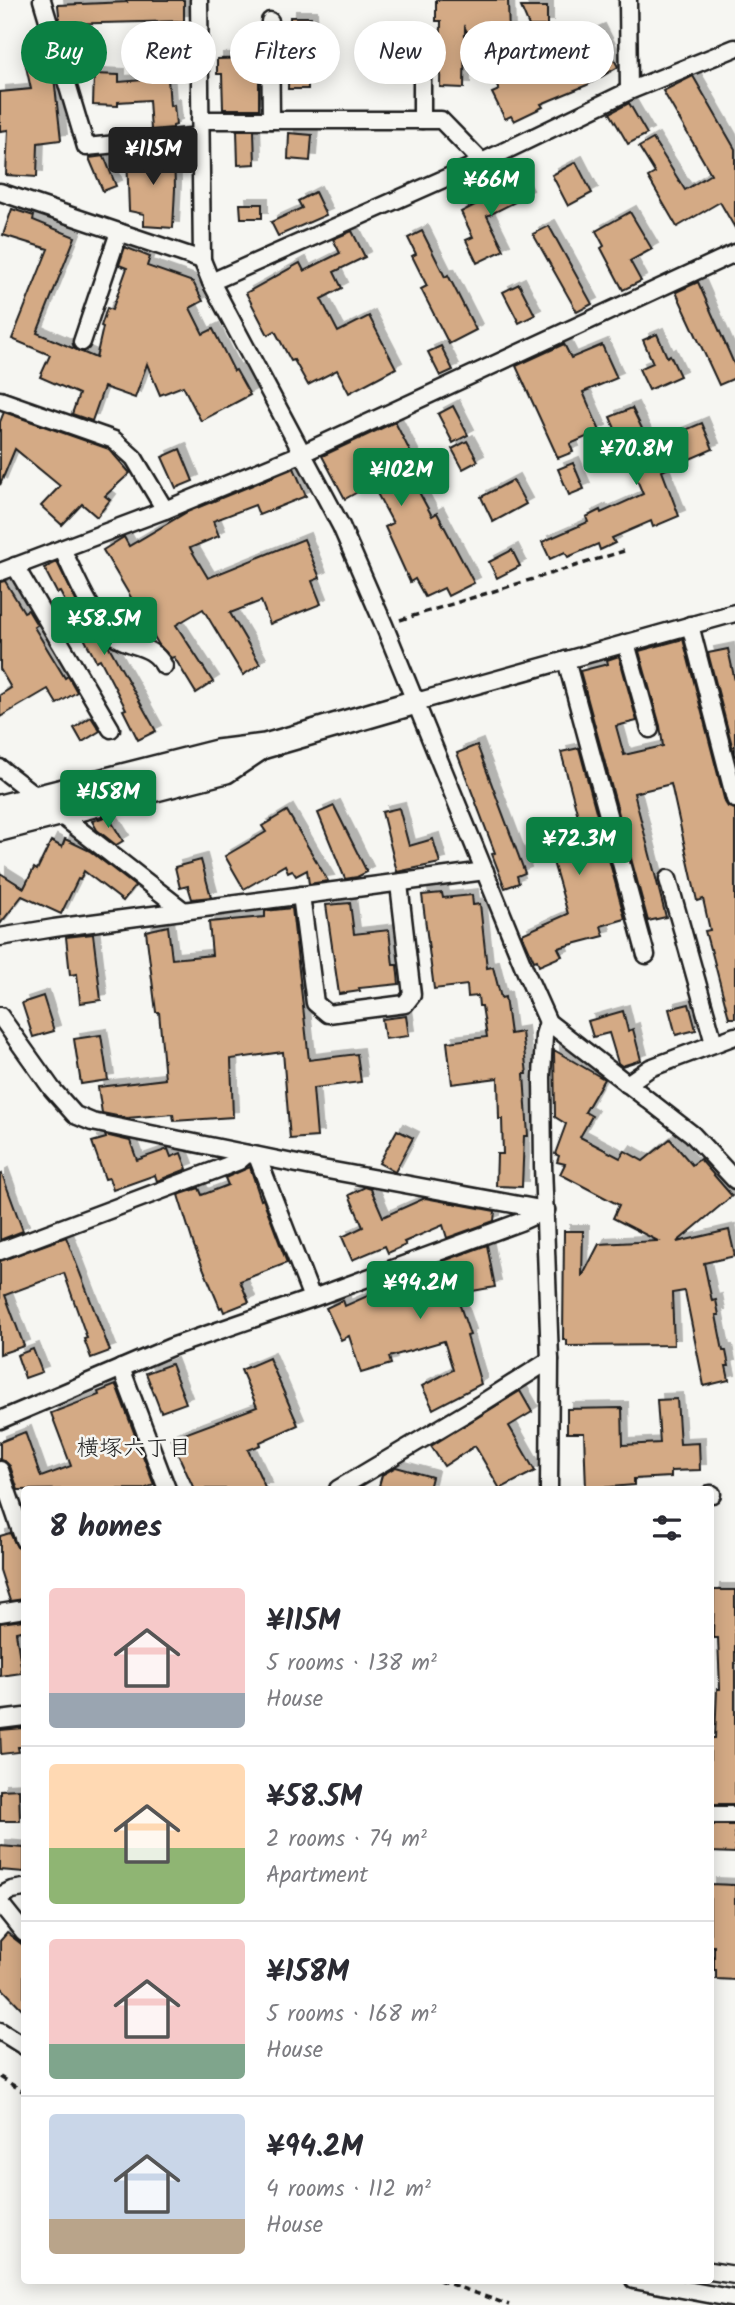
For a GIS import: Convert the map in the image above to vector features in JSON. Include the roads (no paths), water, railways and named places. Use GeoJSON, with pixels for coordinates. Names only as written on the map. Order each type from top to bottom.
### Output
{"type":"FeatureCollection","features":[{"type":"Feature","properties":{"kind":"street"},"geometry":{"type":"LineString","coordinates":[[42,0],[86,147],[200,128],[271,120],[441,120],[482,162]]}},
{"type":"Feature","properties":{"kind":"street"},"geometry":{"type":"LineString","coordinates":[[199,0],[202,260],[211,282],[341,526],[548,1022],[692,1134],[735,1180]]}},
{"type":"Feature","properties":{"kind":"street"},"geometry":{"type":"LineString","coordinates":[[628,0],[629,91]]}},
{"type":"Feature","properties":{"kind":"street"},"geometry":{"type":"LineString","coordinates":[[211,282],[482,162],[629,91],[735,48]]}},
{"type":"Feature","properties":{"kind":"street"},"geometry":{"type":"LineString","coordinates":[[271,84],[271,120]]}},
{"type":"Feature","properties":{"kind":"street"},"geometry":{"type":"LineString","coordinates":[[422,84],[422,120]]}},
{"type":"Feature","properties":{"kind":"street"},"geometry":{"type":"LineString","coordinates":[[2,197],[202,260]]}},
{"type":"Feature","properties":{"kind":"street"},"geometry":{"type":"LineString","coordinates":[[82,342],[119,232]]}},
{"type":"Feature","properties":{"kind":"street"},"geometry":{"type":"LineString","coordinates":[[111,729],[7,569],[165,510],[303,453],[735,253]]}},
{"type":"Feature","properties":{"kind":"street"},"geometry":{"type":"LineString","coordinates":[[0,400],[114,440],[134,458],[165,510]]}},
{"type":"Feature","properties":{"kind":"street"},"geometry":{"type":"LineString","coordinates":[[62,549],[96,614],[112,634],[156,653],[164,666]]}},
{"type":"Feature","properties":{"kind":"street"},"geometry":{"type":"LineString","coordinates":[[0,807],[216,752],[265,746],[735,613]]}},
{"type":"Feature","properties":{"kind":"street"},"geometry":{"type":"LineString","coordinates":[[690,625],[735,799]]}},
{"type":"Feature","properties":{"kind":"street"},"geometry":{"type":"LineString","coordinates":[[626,643],[649,729]]}},
{"type":"Feature","properties":{"kind":"street"},"geometry":{"type":"LineString","coordinates":[[566,660],[646,955]]}},
{"type":"Feature","properties":{"kind":"street"},"geometry":{"type":"LineString","coordinates":[[0,829],[226,771],[265,746]]}},
{"type":"Feature","properties":{"kind":"street"},"geometry":{"type":"LineString","coordinates":[[0,768],[184,911]]}},
{"type":"Feature","properties":{"kind":"street"},"geometry":{"type":"LineString","coordinates":[[0,937],[485,872]]}},
{"type":"Feature","properties":{"kind":"street"},"geometry":{"type":"LineString","coordinates":[[668,879],[714,1043]]}},
{"type":"Feature","properties":{"kind":"street"},"geometry":{"type":"LineString","coordinates":[[301,895],[315,1003],[328,1014],[405,1004],[412,995],[399,884]]}},
{"type":"Feature","properties":{"kind":"street"},"geometry":{"type":"LineString","coordinates":[[0,1016],[51,1090],[75,1115],[92,1122],[545,1210]]}},
{"type":"Feature","properties":{"kind":"street"},"geometry":{"type":"LineString","coordinates":[[548,1022],[544,1035],[542,1077],[550,1360],[549,1486]]}},
{"type":"Feature","properties":{"kind":"street"},"geometry":{"type":"LineString","coordinates":[[627,1084],[650,1068],[735,1036]]}},
{"type":"Feature","properties":{"kind":"street"},"geometry":{"type":"LineString","coordinates":[[0,1251],[252,1155]]}},
{"type":"Feature","properties":{"kind":"street"},"geometry":{"type":"LineString","coordinates":[[252,1155],[312,1298]]}},
{"type":"Feature","properties":{"kind":"street"},"geometry":{"type":"LineString","coordinates":[[0,1420],[171,1347],[520,1222],[545,1210]]}},
{"type":"Feature","properties":{"kind":"street"},"geometry":{"type":"LineString","coordinates":[[343,1486],[550,1360]]}},
{"type":"Feature","properties":{"kind":"street"},"geometry":{"type":"LineString","coordinates":[[121,1368],[166,1486]]}},
{"type":"Feature","properties":{"kind":"street"},"geometry":{"type":"LineString","coordinates":[[0,1470],[21,1531]]}},
{"type":"Feature","properties":{"kind":"street"},"geometry":{"type":"LineString","coordinates":[[0,1613],[21,1610]]}},
{"type":"Feature","properties":{"kind":"street"},"geometry":{"type":"LineString","coordinates":[[0,1720],[21,1717]]}},
{"type":"Feature","properties":{"kind":"street"},"geometry":{"type":"LineString","coordinates":[[714,1815],[735,1815]]}},
{"type":"Feature","properties":{"kind":"street"},"geometry":{"type":"LineString","coordinates":[[0,1896],[21,1888]]}},
{"type":"Feature","properties":{"kind":"street"},"geometry":{"type":"LineString","coordinates":[[0,1903],[21,1929]]}},
{"type":"Feature","properties":{"kind":"street"},"geometry":{"type":"LineString","coordinates":[[0,2031],[21,2044]]}},
{"type":"Feature","properties":{"kind":"street"},"geometry":{"type":"LineString","coordinates":[[714,2272],[735,2275]]}},
{"type":"Feature","properties":{"kind":"street"},"geometry":{"type":"LineString","coordinates":[[665,2284],[735,2299]]}},
{"type":"Feature","properties":{"kind":"district","name":"横塚六丁目"},"geometry":{"type":"Point","coordinates":[134,1447]}}]}
